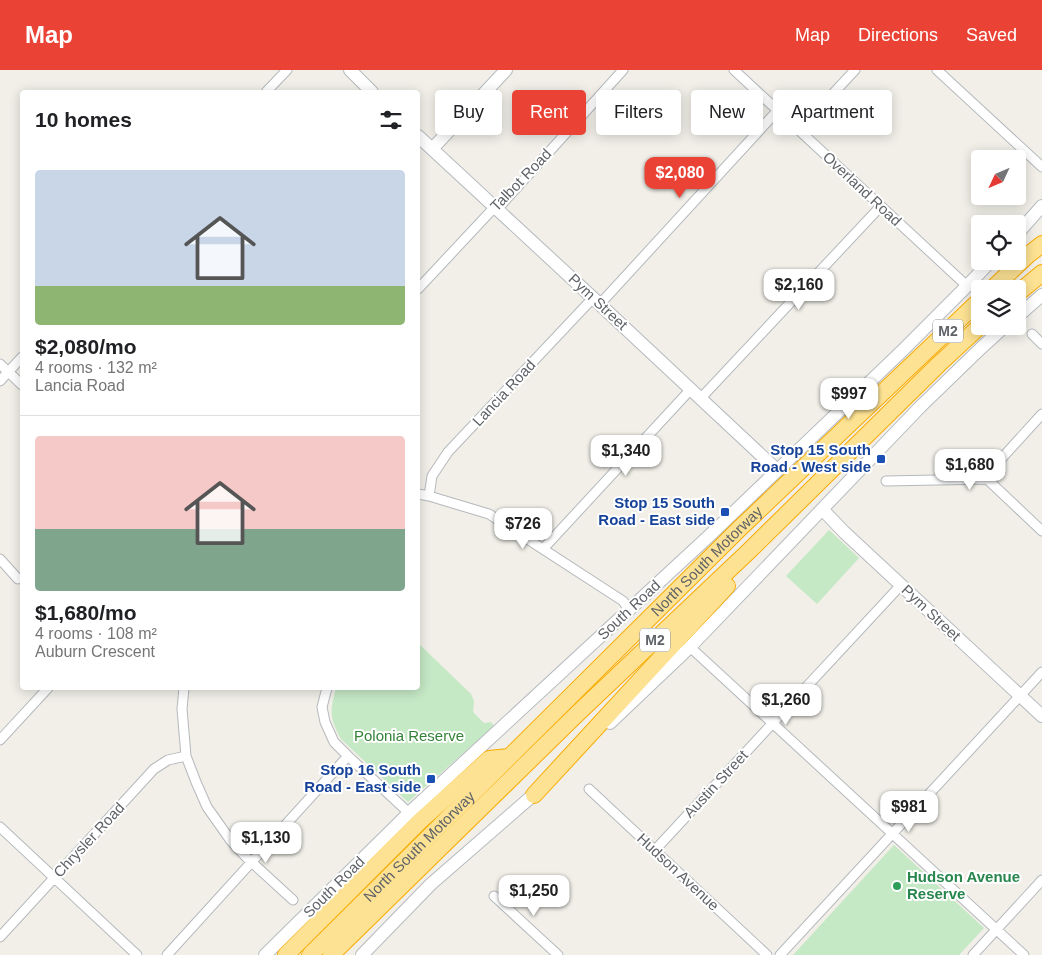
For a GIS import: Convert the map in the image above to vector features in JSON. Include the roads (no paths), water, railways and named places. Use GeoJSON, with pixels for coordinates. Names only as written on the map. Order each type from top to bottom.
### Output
{"type":"FeatureCollection","features":[{"type":"Feature","properties":{"kind":"highway"},"geometry":{"type":"LineString","coordinates":[[1002,280],[1042,244]]}},
{"type":"Feature","properties":{"kind":"highway"},"geometry":{"type":"LineString","coordinates":[[1026,286],[1042,273]]}},
{"type":"Feature","properties":{"kind":"highway","name":"North South Motorway"},"geometry":{"type":"LineString","coordinates":[[310,955],[739,529],[971,309]]}},
{"type":"Feature","properties":{"kind":"highway","name":"North South Motorway"},"geometry":{"type":"LineString","coordinates":[[331,955],[578,713],[750,550],[971,334]]}},
{"type":"Feature","properties":{"kind":"highway"},"geometry":{"type":"LineString","coordinates":[[534,795],[729,584],[750,550]]}},
{"type":"Feature","properties":{"kind":"highway"},"geometry":{"type":"LineString","coordinates":[[286,955],[420,821],[489,759],[509,757]]}},
{"type":"Feature","properties":{"kind":"main road"},"geometry":{"type":"LineString","coordinates":[[350,70],[370,90]]}},
{"type":"Feature","properties":{"kind":"main road"},"geometry":{"type":"LineString","coordinates":[[432,150],[506,70]]}},
{"type":"Feature","properties":{"kind":"main road","name":"Pym Street"},"geometry":{"type":"LineString","coordinates":[[420,138],[777,470]]}},
{"type":"Feature","properties":{"kind":"main road"},"geometry":{"type":"LineString","coordinates":[[1026,223],[1042,206]]}},
{"type":"Feature","properties":{"kind":"main road","name":"South Road"},"geometry":{"type":"LineString","coordinates":[[265,955],[409,813],[709,536],[903,350],[982,270]]}},
{"type":"Feature","properties":{"kind":"main road"},"geometry":{"type":"LineString","coordinates":[[1026,309],[1042,296]]}},
{"type":"Feature","properties":{"kind":"main road"},"geometry":{"type":"LineString","coordinates":[[362,955],[431,884],[534,795],[690,647],[920,407],[995,335]]}},
{"type":"Feature","properties":{"kind":"main road","name":"Pym Street"},"geometry":{"type":"LineString","coordinates":[[822,509],[844,532],[1042,716]]}},
{"type":"Feature","properties":{"kind":"street"},"geometry":{"type":"LineString","coordinates":[[268,90],[287,70]]}},
{"type":"Feature","properties":{"kind":"street","name":"Talbot Road"},"geometry":{"type":"LineString","coordinates":[[420,287],[489,214],[502,204],[623,70]]}},
{"type":"Feature","properties":{"kind":"street","name":"Overland Road"},"geometry":{"type":"LineString","coordinates":[[734,70],[773,105]]}},
{"type":"Feature","properties":{"kind":"street"},"geometry":{"type":"LineString","coordinates":[[836,90],[855,70]]}},
{"type":"Feature","properties":{"kind":"street"},"geometry":{"type":"LineString","coordinates":[[937,70],[1042,167]]}},
{"type":"Feature","properties":{"kind":"street","name":"Lancia Road"},"geometry":{"type":"LineString","coordinates":[[429,496],[432,476],[448,452],[597,301],[773,115]]}},
{"type":"Feature","properties":{"kind":"street","name":"Overland Road"},"geometry":{"type":"LineString","coordinates":[[804,135],[967,286]]}},
{"type":"Feature","properties":{"kind":"street"},"geometry":{"type":"LineString","coordinates":[[701,398],[880,207]]}},
{"type":"Feature","properties":{"kind":"street"},"geometry":{"type":"LineString","coordinates":[[1032,334],[1042,344]]}},
{"type":"Feature","properties":{"kind":"street"},"geometry":{"type":"LineString","coordinates":[[0,381],[20,359]]}},
{"type":"Feature","properties":{"kind":"street"},"geometry":{"type":"LineString","coordinates":[[0,364],[20,382]]}},
{"type":"Feature","properties":{"kind":"street"},"geometry":{"type":"LineString","coordinates":[[543,549],[691,389]]}},
{"type":"Feature","properties":{"kind":"street"},"geometry":{"type":"LineString","coordinates":[[987,478],[991,470],[1042,414]]}},
{"type":"Feature","properties":{"kind":"street"},"geometry":{"type":"LineString","coordinates":[[886,481],[987,478],[1042,531]]}},
{"type":"Feature","properties":{"kind":"street"},"geometry":{"type":"LineString","coordinates":[[420,494],[489,514],[623,601],[629,610]]}},
{"type":"Feature","properties":{"kind":"street"},"geometry":{"type":"LineString","coordinates":[[0,559],[18,579]]}},
{"type":"Feature","properties":{"kind":"street","name":"Austin Street"},"geometry":{"type":"LineString","coordinates":[[654,850],[901,585]]}},
{"type":"Feature","properties":{"kind":"street"},"geometry":{"type":"LineString","coordinates":[[690,647],[1024,955]]}},
{"type":"Feature","properties":{"kind":"street"},"geometry":{"type":"LineString","coordinates":[[780,955],[1042,672]]}},
{"type":"Feature","properties":{"kind":"street"},"geometry":{"type":"LineString","coordinates":[[0,740],[46,690]]}},
{"type":"Feature","properties":{"kind":"street"},"geometry":{"type":"LineString","coordinates":[[184,690],[182,709],[186,756],[207,806],[232,841],[293,900]]}},
{"type":"Feature","properties":{"kind":"street"},"geometry":{"type":"LineString","coordinates":[[326,690],[322,707],[325,722],[334,742],[409,813]]}},
{"type":"Feature","properties":{"kind":"street","name":"Chrysler Road"},"geometry":{"type":"LineString","coordinates":[[0,937],[154,769],[168,760],[186,756]]}},
{"type":"Feature","properties":{"kind":"street"},"geometry":{"type":"LineString","coordinates":[[167,955],[348,756]]}},
{"type":"Feature","properties":{"kind":"street","name":"Hudson Avenue"},"geometry":{"type":"LineString","coordinates":[[588,789],[767,955]]}},
{"type":"Feature","properties":{"kind":"street"},"geometry":{"type":"LineString","coordinates":[[0,827],[137,955]]}},
{"type":"Feature","properties":{"kind":"street"},"geometry":{"type":"LineString","coordinates":[[973,955],[1042,880]]}},
{"type":"Feature","properties":{"kind":"street"},"geometry":{"type":"LineString","coordinates":[[494,896],[558,955]]}},
{"type":"Feature","properties":{"kind":"place","name":"Stop 15 South Road - West side"},"geometry":{"type":"Point","coordinates":[881,459]}},
{"type":"Feature","properties":{"kind":"place","name":"Stop 15 South Road - East side"},"geometry":{"type":"Point","coordinates":[725,512]}},
{"type":"Feature","properties":{"kind":"place","name":"Stop 16 South Road - East side"},"geometry":{"type":"Point","coordinates":[431,779]}},
{"type":"Feature","properties":{"kind":"place","name":"Hudson Avenue Reserve"},"geometry":{"type":"Point","coordinates":[897,886]}},
{"type":"Feature","properties":{"kind":"park label","name":"Polonia Reserve"},"geometry":{"type":"Point","coordinates":[409,736]}}]}
